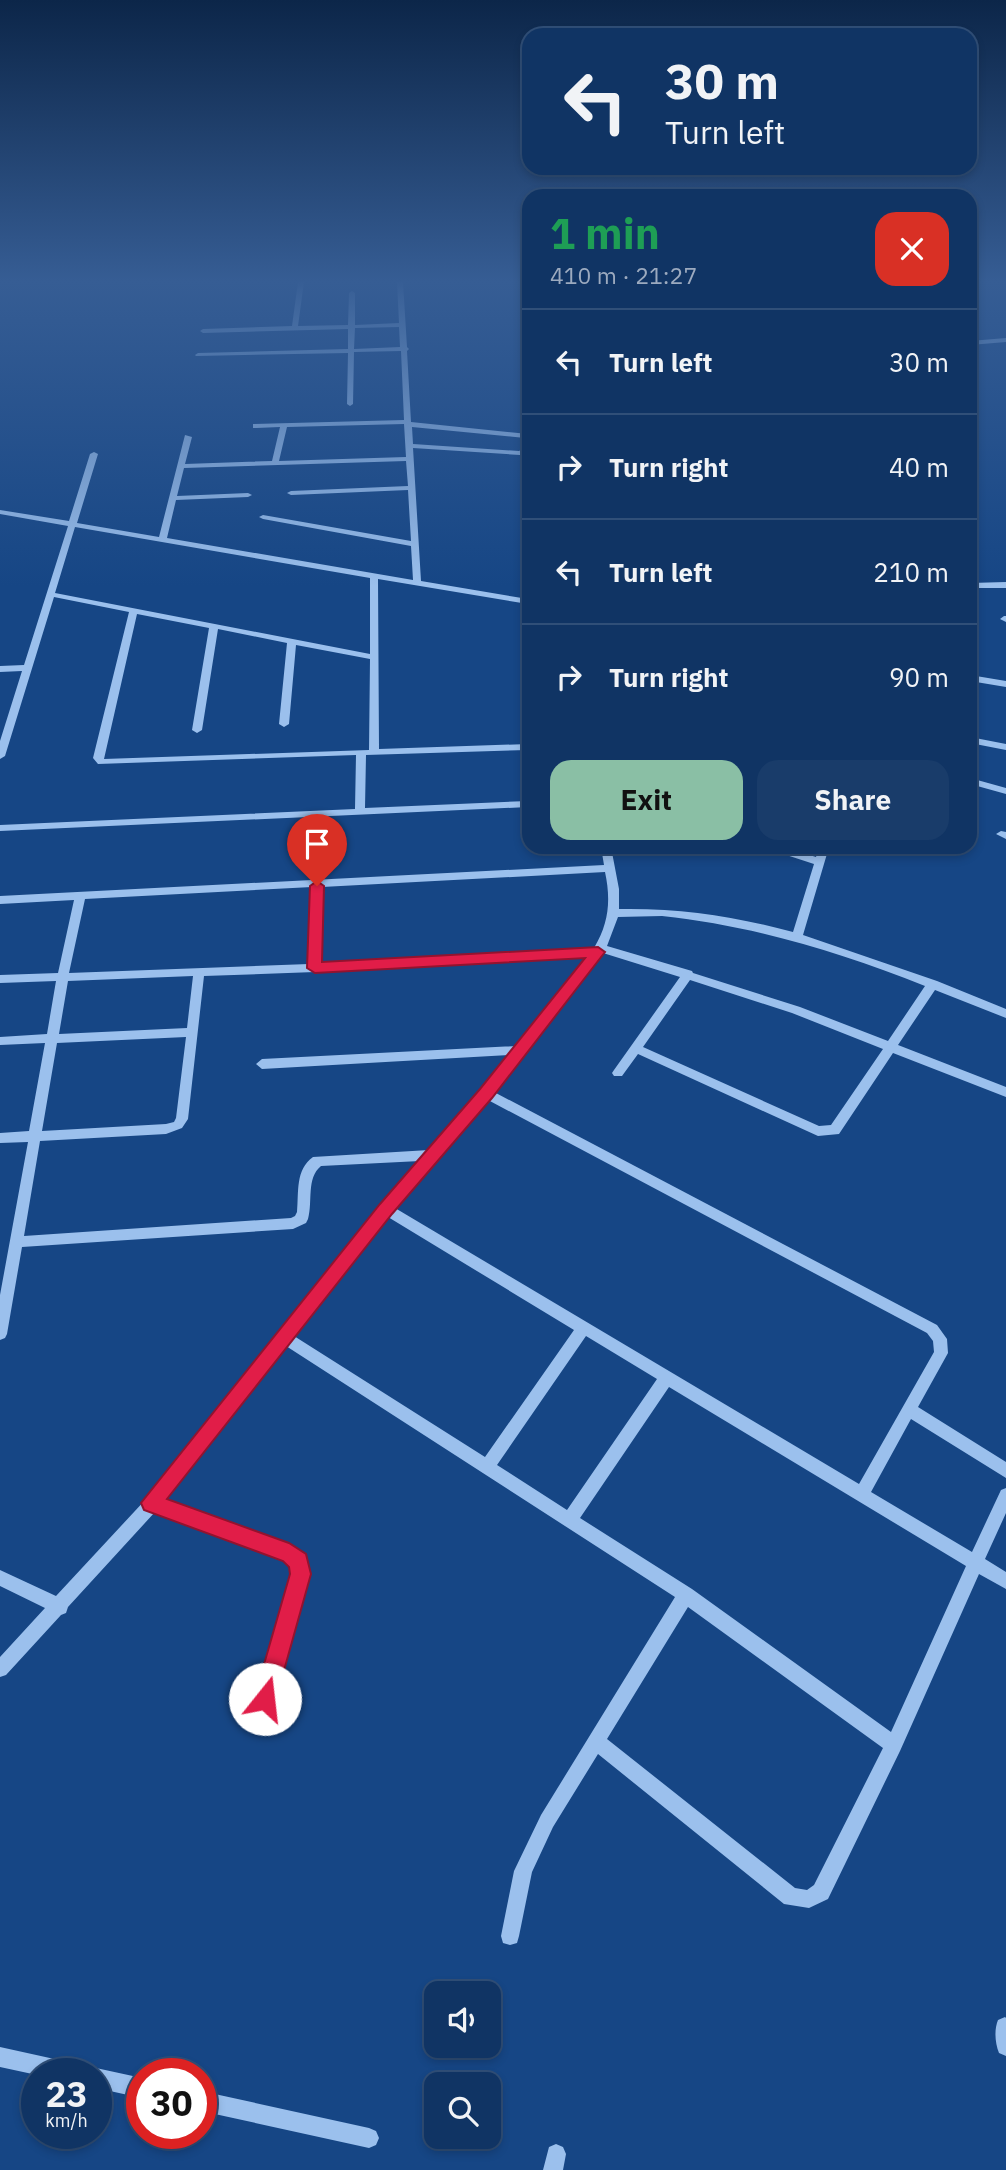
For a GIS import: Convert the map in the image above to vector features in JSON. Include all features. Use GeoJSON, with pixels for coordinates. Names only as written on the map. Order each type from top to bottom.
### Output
{"type":"FeatureCollection","features":[{"type":"Feature","properties":{"kind":"street"},"geometry":{"type":"LineString","coordinates":[[350,383],[350,404]]}},
{"type":"Feature","properties":{"kind":"street"},"geometry":{"type":"LineString","coordinates":[[406,383],[416,583]]}},
{"type":"Feature","properties":{"kind":"street"},"geometry":{"type":"LineString","coordinates":[[256,425],[407,423],[522,433]]}},
{"type":"Feature","properties":{"kind":"street"},"geometry":{"type":"LineString","coordinates":[[275,463],[284,425]]}},
{"type":"Feature","properties":{"kind":"street"},"geometry":{"type":"LineString","coordinates":[[163,538],[183,466],[188,437]]}},
{"type":"Feature","properties":{"kind":"street"},"geometry":{"type":"LineString","coordinates":[[409,446],[522,452]]}},
{"type":"Feature","properties":{"kind":"street"},"geometry":{"type":"LineString","coordinates":[[0,756],[70,523],[94,454]]}},
{"type":"Feature","properties":{"kind":"street"},"geometry":{"type":"LineString","coordinates":[[183,466],[409,459]]}},
{"type":"Feature","properties":{"kind":"street"},"geometry":{"type":"LineString","coordinates":[[291,493],[410,488]]}},
{"type":"Feature","properties":{"kind":"street"},"geometry":{"type":"LineString","coordinates":[[175,498],[248,495]]}},
{"type":"Feature","properties":{"kind":"street"},"geometry":{"type":"LineString","coordinates":[[0,512],[522,601]]}},
{"type":"Feature","properties":{"kind":"street"},"geometry":{"type":"LineString","coordinates":[[263,517],[414,544]]}},
{"type":"Feature","properties":{"kind":"street"},"geometry":{"type":"LineString","coordinates":[[374,576],[374,752]]}},
{"type":"Feature","properties":{"kind":"street"},"geometry":{"type":"LineString","coordinates":[[977,586],[1006,585]]}},
{"type":"Feature","properties":{"kind":"street"},"geometry":{"type":"LineString","coordinates":[[49,594],[373,657]]}},
{"type":"Feature","properties":{"kind":"street"},"geometry":{"type":"LineString","coordinates":[[134,610],[98,758],[101,762],[522,747]]}},
{"type":"Feature","properties":{"kind":"street"},"geometry":{"type":"LineString","coordinates":[[197,730],[214,626]]}},
{"type":"Feature","properties":{"kind":"street"},"geometry":{"type":"LineString","coordinates":[[284,724],[292,641]]}},
{"type":"Feature","properties":{"kind":"street"},"geometry":{"type":"LineString","coordinates":[[0,669],[26,668]]}},
{"type":"Feature","properties":{"kind":"street"},"geometry":{"type":"LineString","coordinates":[[977,679],[1006,684]]}},
{"type":"Feature","properties":{"kind":"street"},"geometry":{"type":"LineString","coordinates":[[977,741],[1006,747]]}},
{"type":"Feature","properties":{"kind":"street"},"geometry":{"type":"LineString","coordinates":[[360,812],[361,752]]}},
{"type":"Feature","properties":{"kind":"street"},"geometry":{"type":"LineString","coordinates":[[977,783],[1006,791]]}},
{"type":"Feature","properties":{"kind":"street"},"geometry":{"type":"LineString","coordinates":[[0,828],[522,804]]}},
{"type":"Feature","properties":{"kind":"street"},"geometry":{"type":"LineString","coordinates":[[0,1669],[60,1607],[152,1503],[386,1209],[486,1093],[599,950],[616,912],[607,854]]}},
{"type":"Feature","properties":{"kind":"street"},"geometry":{"type":"LineString","coordinates":[[794,854],[819,862]]}},
{"type":"Feature","properties":{"kind":"street"},"geometry":{"type":"LineString","coordinates":[[797,938],[822,854]]}},
{"type":"Feature","properties":{"kind":"street"},"geometry":{"type":"LineString","coordinates":[[0,900],[317,886],[610,868]]}},
{"type":"Feature","properties":{"kind":"street"},"geometry":{"type":"LineString","coordinates":[[315,968],[317,886]]}},
{"type":"Feature","properties":{"kind":"street"},"geometry":{"type":"LineString","coordinates":[[0,1334],[63,976],[80,896]]}},
{"type":"Feature","properties":{"kind":"street"},"geometry":{"type":"LineString","coordinates":[[616,912],[674,910],[797,938],[933,985],[1006,1014]]}},
{"type":"Feature","properties":{"kind":"street"},"geometry":{"type":"LineString","coordinates":[[0,979],[315,968],[599,950],[688,974],[891,1045],[1006,1092]]}},
{"type":"Feature","properties":{"kind":"street"},"geometry":{"type":"LineString","coordinates":[[0,1138],[166,1129],[178,1125],[182,1119],[198,973]]}},
{"type":"Feature","properties":{"kind":"street"},"geometry":{"type":"LineString","coordinates":[[618,1073],[688,974]]}},
{"type":"Feature","properties":{"kind":"street"},"geometry":{"type":"LineString","coordinates":[[635,1048],[818,1132],[828,1132],[835,1130],[933,985]]}},
{"type":"Feature","properties":{"kind":"street"},"geometry":{"type":"LineString","coordinates":[[0,1041],[192,1032]]}},
{"type":"Feature","properties":{"kind":"street"},"geometry":{"type":"LineString","coordinates":[[262,1064],[520,1050]]}},
{"type":"Feature","properties":{"kind":"street"},"geometry":{"type":"LineString","coordinates":[[486,1093],[932,1329],[940,1339],[941,1353],[911,1411],[862,1493]]}},
{"type":"Feature","properties":{"kind":"street"},"geometry":{"type":"LineString","coordinates":[[16,1242],[293,1223],[300,1219],[304,1211],[306,1172],[310,1164],[318,1161],[431,1155]]}},
{"type":"Feature","properties":{"kind":"street"},"geometry":{"type":"LineString","coordinates":[[386,1209],[1006,1581]]}},
{"type":"Feature","properties":{"kind":"street"},"geometry":{"type":"LineString","coordinates":[[486,1468],[583,1329]]}},
{"type":"Feature","properties":{"kind":"street"},"geometry":{"type":"LineString","coordinates":[[284,1337],[686,1595],[894,1745]]}},
{"type":"Feature","properties":{"kind":"street"},"geometry":{"type":"LineString","coordinates":[[569,1520],[667,1377]]}},
{"type":"Feature","properties":{"kind":"street"},"geometry":{"type":"LineString","coordinates":[[911,1411],[1006,1471]]}},
{"type":"Feature","properties":{"kind":"street"},"geometry":{"type":"LineString","coordinates":[[597,1742],[791,1896],[809,1899],[821,1892],[894,1745],[1006,1495]]}},
{"type":"Feature","properties":{"kind":"street"},"geometry":{"type":"LineString","coordinates":[[152,1503],[289,1554],[299,1562],[301,1574],[265,1699]]}},
{"type":"Feature","properties":{"kind":"street"},"geometry":{"type":"LineString","coordinates":[[0,1578],[60,1607]]}},
{"type":"Feature","properties":{"kind":"street"},"geometry":{"type":"LineString","coordinates":[[510,1936],[523,1871],[547,1821],[686,1595]]}},
{"type":"Feature","properties":{"kind":"street"},"geometry":{"type":"LineString","coordinates":[[1005,2027],[1006,2046]]}},
{"type":"Feature","properties":{"kind":"street"},"geometry":{"type":"LineString","coordinates":[[0,2057],[21,2062]]}},
{"type":"Feature","properties":{"kind":"street"},"geometry":{"type":"LineString","coordinates":[[217,2105],[369,2138]]}},
{"type":"Feature","properties":{"kind":"route"},"geometry":{"type":"LineString","coordinates":[[265,1699],[301,1574],[299,1562],[289,1554],[152,1503],[386,1209],[486,1093],[598,952],[315,968],[317,886]]}}]}
